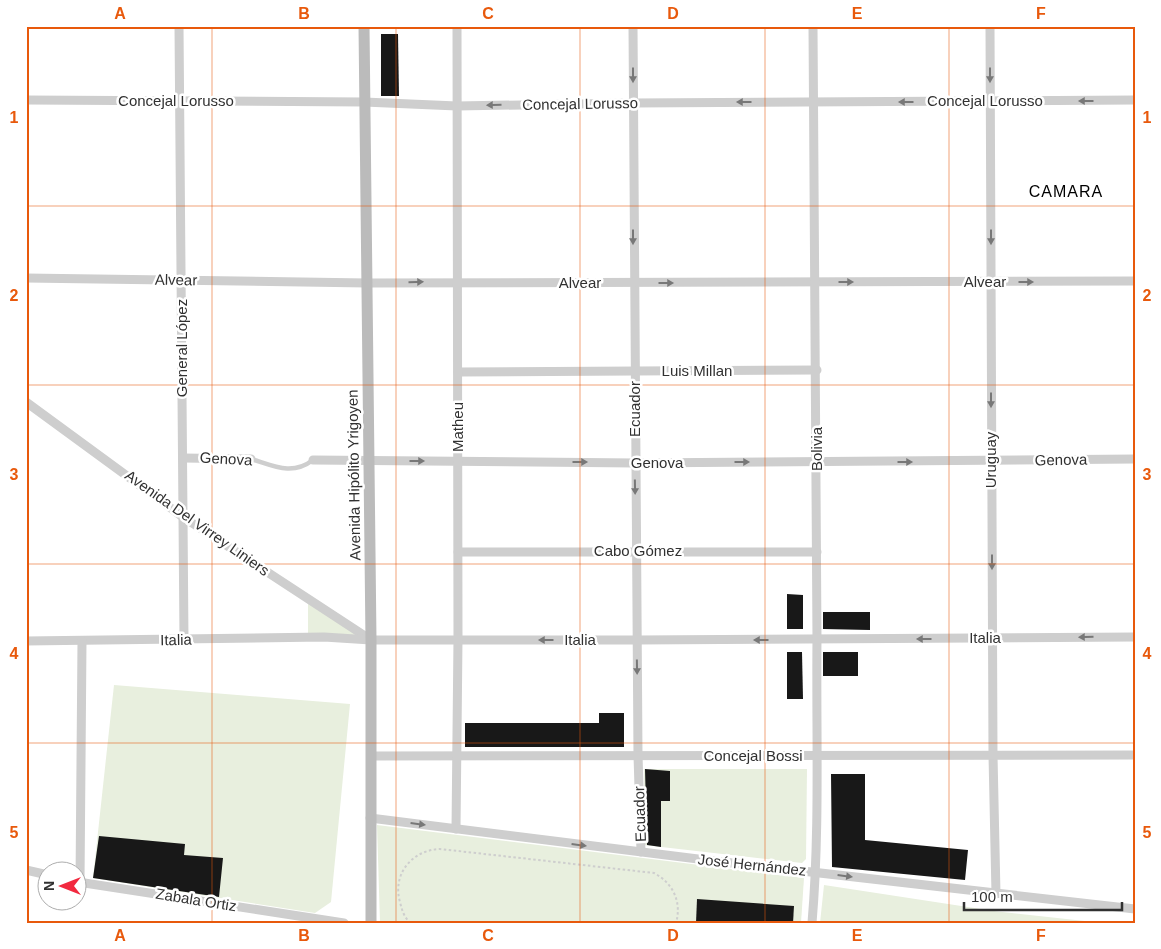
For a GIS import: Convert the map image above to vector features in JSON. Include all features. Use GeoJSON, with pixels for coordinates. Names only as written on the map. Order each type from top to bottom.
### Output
{"type":"FeatureCollection","features":[{"type":"Feature","properties":{"kind":"main road","name":"Avenida Hipólito Yrigoyen"},"geometry":{"type":"LineString","coordinates":[[364,26],[369,461],[371,923]]}},
{"type":"Feature","properties":{"kind":"street","name":"General López"},"geometry":{"type":"LineString","coordinates":[[179,26],[184,640]]}},
{"type":"Feature","properties":{"kind":"street","name":"Matheu"},"geometry":{"type":"LineString","coordinates":[[456,829],[458,639],[457,26]]}},
{"type":"Feature","properties":{"kind":"street","name":"Ecuador"},"geometry":{"type":"LineString","coordinates":[[633,26],[633,283],[638,755],[641,852]]}},
{"type":"Feature","properties":{"kind":"street","name":"Bolivia"},"geometry":{"type":"LineString","coordinates":[[812,923],[816,872],[817,756],[817,462],[813,26]]}},
{"type":"Feature","properties":{"kind":"street","name":"Uruguay"},"geometry":{"type":"LineString","coordinates":[[990,26],[992,638],[996,894]]}},
{"type":"Feature","properties":{"kind":"street","name":"Concejal Lorusso"},"geometry":{"type":"LineString","coordinates":[[26,100],[364,102],[457,106],[633,102],[1135,100]]}},
{"type":"Feature","properties":{"kind":"street","name":"Alvear"},"geometry":{"type":"LineString","coordinates":[[26,278],[367,283],[1135,282]]}},
{"type":"Feature","properties":{"kind":"street","name":"Luis Millan"},"geometry":{"type":"LineString","coordinates":[[458,372],[816,370]]}},
{"type":"Feature","properties":{"kind":"street","name":"Avenida Del Virrey Liniers"},"geometry":{"type":"LineString","coordinates":[[26,402],[183,517],[370,640]]}},
{"type":"Feature","properties":{"kind":"street","name":"Genova"},"geometry":{"type":"LineString","coordinates":[[183,458],[251,459]]}},
{"type":"Feature","properties":{"kind":"street","name":"Genova"},"geometry":{"type":"LineString","coordinates":[[313,460],[635,463],[1135,460]]}},
{"type":"Feature","properties":{"kind":"street","name":"Cabo Gómez"},"geometry":{"type":"LineString","coordinates":[[458,552],[817,552]]}},
{"type":"Feature","properties":{"kind":"street","name":"Italia"},"geometry":{"type":"LineString","coordinates":[[26,641],[324,637],[370,640],[816,640],[1135,636]]}},
{"type":"Feature","properties":{"kind":"street"},"geometry":{"type":"LineString","coordinates":[[79,862],[82,641]]}},
{"type":"Feature","properties":{"kind":"street","name":"Concejal Bossi"},"geometry":{"type":"LineString","coordinates":[[370,756],[1135,755]]}},
{"type":"Feature","properties":{"kind":"street","name":"José Hernández"},"geometry":{"type":"LineString","coordinates":[[370,818],[641,852],[1135,909]]}},
{"type":"Feature","properties":{"kind":"street","name":"Zabala Ortiz"},"geometry":{"type":"LineString","coordinates":[[88,884],[344,923]]}},
{"type":"Feature","properties":{"kind":"lane","name":"Genova"},"geometry":{"type":"LineString","coordinates":[[251,459],[281,469],[296,469],[313,460]]}},
{"type":"Feature","properties":{"kind":"path"},"geometry":{"type":"LineString","coordinates":[[411,923],[404,914],[399,899],[401,872],[408,862],[422,852],[440,849],[654,873],[669,883],[674,892],[678,902],[676,923]]}},
{"type":"Feature","properties":{"kind":"green space"},"geometry":{"type":"Polygon","coordinates":[[[308,599],[361,638],[308,637],[308,599]]]}},
{"type":"Feature","properties":{"kind":"green space"},"geometry":{"type":"Polygon","coordinates":[[[114,685],[350,704],[331,902],[315,913],[93,878],[114,685]]]}},
{"type":"Feature","properties":{"kind":"green space"},"geometry":{"type":"Polygon","coordinates":[[[644,769],[807,769],[806,859],[802,863],[644,845],[644,769]]]}},
{"type":"Feature","properties":{"kind":"green space"},"geometry":{"type":"Polygon","coordinates":[[[377,825],[804,878],[801,923],[380,923],[377,825]]]}},
{"type":"Feature","properties":{"kind":"green space"},"geometry":{"type":"Polygon","coordinates":[[[824,885],[994,911],[1103,923],[820,923],[824,885]]]}},
{"type":"Feature","properties":{"kind":"building"},"geometry":{"type":"Polygon","coordinates":[[[381,34],[398,34],[399,96],[381,96],[381,34]]]}},
{"type":"Feature","properties":{"kind":"building"},"geometry":{"type":"Polygon","coordinates":[[[787,594],[803,595],[803,629],[787,629],[787,594]]]}},
{"type":"Feature","properties":{"kind":"building"},"geometry":{"type":"Polygon","coordinates":[[[823,612],[870,612],[870,630],[823,629],[823,612]]]}},
{"type":"Feature","properties":{"kind":"building"},"geometry":{"type":"Polygon","coordinates":[[[787,652],[802,652],[803,699],[787,699],[787,652]]]}},
{"type":"Feature","properties":{"kind":"building"},"geometry":{"type":"Polygon","coordinates":[[[823,652],[858,652],[858,676],[823,676],[823,652]]]}},
{"type":"Feature","properties":{"kind":"building"},"geometry":{"type":"Polygon","coordinates":[[[599,713],[624,713],[624,747],[465,747],[465,723],[599,723],[599,713]]]}},
{"type":"Feature","properties":{"kind":"building"},"geometry":{"type":"Polygon","coordinates":[[[645,769],[670,771],[670,801],[661,801],[661,847],[647,845],[645,769]]]}},
{"type":"Feature","properties":{"kind":"building"},"geometry":{"type":"Polygon","coordinates":[[[831,774],[865,774],[865,840],[968,850],[965,880],[832,867],[831,774]]]}},
{"type":"Feature","properties":{"kind":"building"},"geometry":{"type":"Polygon","coordinates":[[[99,836],[185,844],[184,855],[223,858],[219,897],[93,878],[99,836]]]}},
{"type":"Feature","properties":{"kind":"building"},"geometry":{"type":"Polygon","coordinates":[[[697,899],[794,906],[793,923],[696,923],[697,899]]]}},
{"type":"Feature","properties":{"kind":"district","name":"CAMARA"},"geometry":{"type":"Point","coordinates":[1066,191]}}]}
